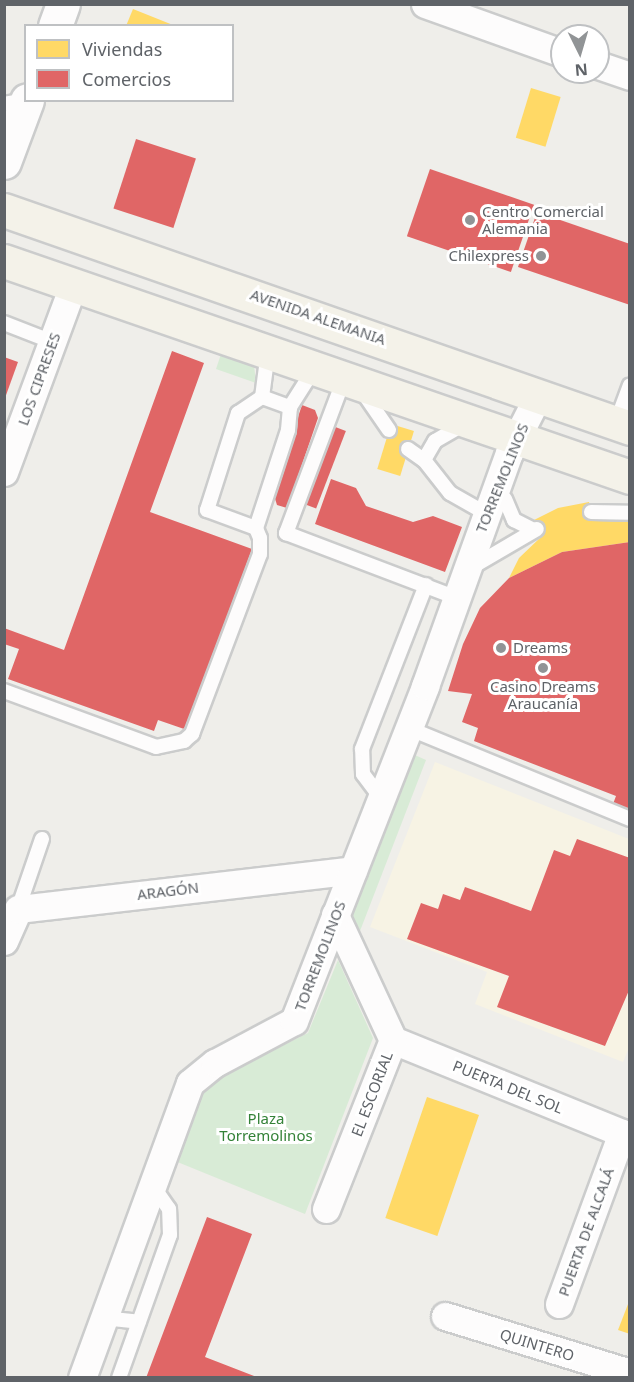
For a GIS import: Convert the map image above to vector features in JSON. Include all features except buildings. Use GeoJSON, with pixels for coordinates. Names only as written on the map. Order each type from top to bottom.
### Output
{"type":"FeatureCollection","features":[{"type":"Feature","properties":{"kind":"main road"},"geometry":{"type":"LineString","coordinates":[[56,24],[63,4]]}},
{"type":"Feature","properties":{"kind":"main road"},"geometry":{"type":"LineString","coordinates":[[4,162],[25,102]]}},
{"type":"Feature","properties":{"kind":"main road","name":"AVENIDA ALEMANIA"},"geometry":{"type":"LineString","coordinates":[[4,210],[623,426]]}},
{"type":"Feature","properties":{"kind":"main road"},"geometry":{"type":"LineString","coordinates":[[4,261],[630,477]]}},
{"type":"Feature","properties":{"kind":"street"},"geometry":{"type":"LineString","coordinates":[[425,4],[550,48]]}},
{"type":"Feature","properties":{"kind":"street"},"geometry":{"type":"LineString","coordinates":[[610,69],[630,76]]}},
{"type":"Feature","properties":{"kind":"street","name":"LOS CIPRESES"},"geometry":{"type":"LineString","coordinates":[[4,472],[74,285]]}},
{"type":"Feature","properties":{"kind":"street","name":"TORREMOLINOS"},"geometry":{"type":"LineString","coordinates":[[82,1377],[151,1183],[190,1083],[215,1063],[294,1021],[425,686],[457,597],[496,507],[538,396]]}},
{"type":"Feature","properties":{"kind":"street","name":"TORREMOLINOS"},"geometry":{"type":"LineString","coordinates":[[425,686],[441,658],[479,563],[496,507]]}},
{"type":"Feature","properties":{"kind":"street","name":"ARAGÓN"},"geometry":{"type":"LineString","coordinates":[[18,909],[353,870]]}},
{"type":"Feature","properties":{"kind":"street"},"geometry":{"type":"LineString","coordinates":[[4,941],[18,909]]}},
{"type":"Feature","properties":{"kind":"street","name":"EL ESCORIAL"},"geometry":{"type":"LineString","coordinates":[[326,1209],[393,1040],[335,915]]}},
{"type":"Feature","properties":{"kind":"street","name":"PUERTA DEL SOL"},"geometry":{"type":"LineString","coordinates":[[393,1040],[626,1135]]}},
{"type":"Feature","properties":{"kind":"street","name":"PUERTA DE ALCALÁ"},"geometry":{"type":"LineString","coordinates":[[560,1304],[626,1135]]}},
{"type":"Feature","properties":{"kind":"street","name":"QUINTERO"},"geometry":{"type":"LineString","coordinates":[[446,1316],[630,1373]]}},
{"type":"Feature","properties":{"kind":"lane"},"geometry":{"type":"LineString","coordinates":[[4,104],[24,100]]}},
{"type":"Feature","properties":{"kind":"lane"},"geometry":{"type":"LineString","coordinates":[[4,323],[53,342]]}},
{"type":"Feature","properties":{"kind":"lane"},"geometry":{"type":"LineString","coordinates":[[256,528],[207,510],[238,413],[262,397],[268,352]]}},
{"type":"Feature","properties":{"kind":"lane"},"geometry":{"type":"LineString","coordinates":[[290,407],[339,377]]}},
{"type":"Feature","properties":{"kind":"lane"},"geometry":{"type":"LineString","coordinates":[[339,377],[389,430]]}},
{"type":"Feature","properties":{"kind":"lane"},"geometry":{"type":"LineString","coordinates":[[339,377],[286,533],[457,597]]}},
{"type":"Feature","properties":{"kind":"lane"},"geometry":{"type":"LineString","coordinates":[[623,426],[630,385]]}},
{"type":"Feature","properties":{"kind":"lane"},"geometry":{"type":"LineString","coordinates":[[262,397],[290,407]]}},
{"type":"Feature","properties":{"kind":"lane"},"geometry":{"type":"LineString","coordinates":[[4,691],[156,747],[184,741],[192,734],[260,554],[260,538],[256,528],[288,430],[290,407]]}},
{"type":"Feature","properties":{"kind":"lane"},"geometry":{"type":"LineString","coordinates":[[424,460],[445,432],[471,423]]}},
{"type":"Feature","properties":{"kind":"lane"},"geometry":{"type":"LineString","coordinates":[[408,449],[424,460],[450,493],[496,507],[514,520],[536,529],[479,563]]}},
{"type":"Feature","properties":{"kind":"lane"},"geometry":{"type":"LineString","coordinates":[[591,512],[630,513]]}},
{"type":"Feature","properties":{"kind":"lane"},"geometry":{"type":"LineString","coordinates":[[381,798],[363,774],[362,749],[426,585]]}},
{"type":"Feature","properties":{"kind":"lane"},"geometry":{"type":"LineString","coordinates":[[408,728],[630,819]]}},
{"type":"Feature","properties":{"kind":"lane"},"geometry":{"type":"LineString","coordinates":[[18,909],[42,839]]}},
{"type":"Feature","properties":{"kind":"lane"},"geometry":{"type":"LineString","coordinates":[[119,1377],[171,1226],[165,1199],[151,1183]]}},
{"type":"Feature","properties":{"kind":"lane"},"geometry":{"type":"LineString","coordinates":[[103,1318],[139,1322]]}},
{"type":"Feature","properties":{"kind":"shaded area"},"geometry":{"type":"Polygon","coordinates":[[[435,762],[629,839],[630,1045],[623,1062],[475,1004],[487,972],[370,927],[435,762]]]}},
{"type":"Feature","properties":{"kind":"green space"},"geometry":{"type":"Polygon","coordinates":[[[221,354],[254,365],[256,383],[216,369],[221,354]]]}},
{"type":"Feature","properties":{"kind":"green space"},"geometry":{"type":"Polygon","coordinates":[[[408,752],[426,760],[360,931],[349,908],[408,752]]]}},
{"type":"Feature","properties":{"kind":"green space","name":"Plaza Torremolinos"},"geometry":{"type":"Polygon","coordinates":[[[338,960],[373,1038],[305,1214],[175,1161],[198,1098],[209,1082],[308,1033],[338,960]]]}},
{"type":"Feature","properties":{"kind":"place","name":"Centro Comercial Alemania"},"geometry":{"type":"Point","coordinates":[470,220]}},
{"type":"Feature","properties":{"kind":"place","name":"Chilexpress"},"geometry":{"type":"Point","coordinates":[541,256]}},
{"type":"Feature","properties":{"kind":"place","name":"Dreams"},"geometry":{"type":"Point","coordinates":[501,648]}},
{"type":"Feature","properties":{"kind":"place","name":"Casino Dreams Araucanía"},"geometry":{"type":"Point","coordinates":[543,668]}}]}
